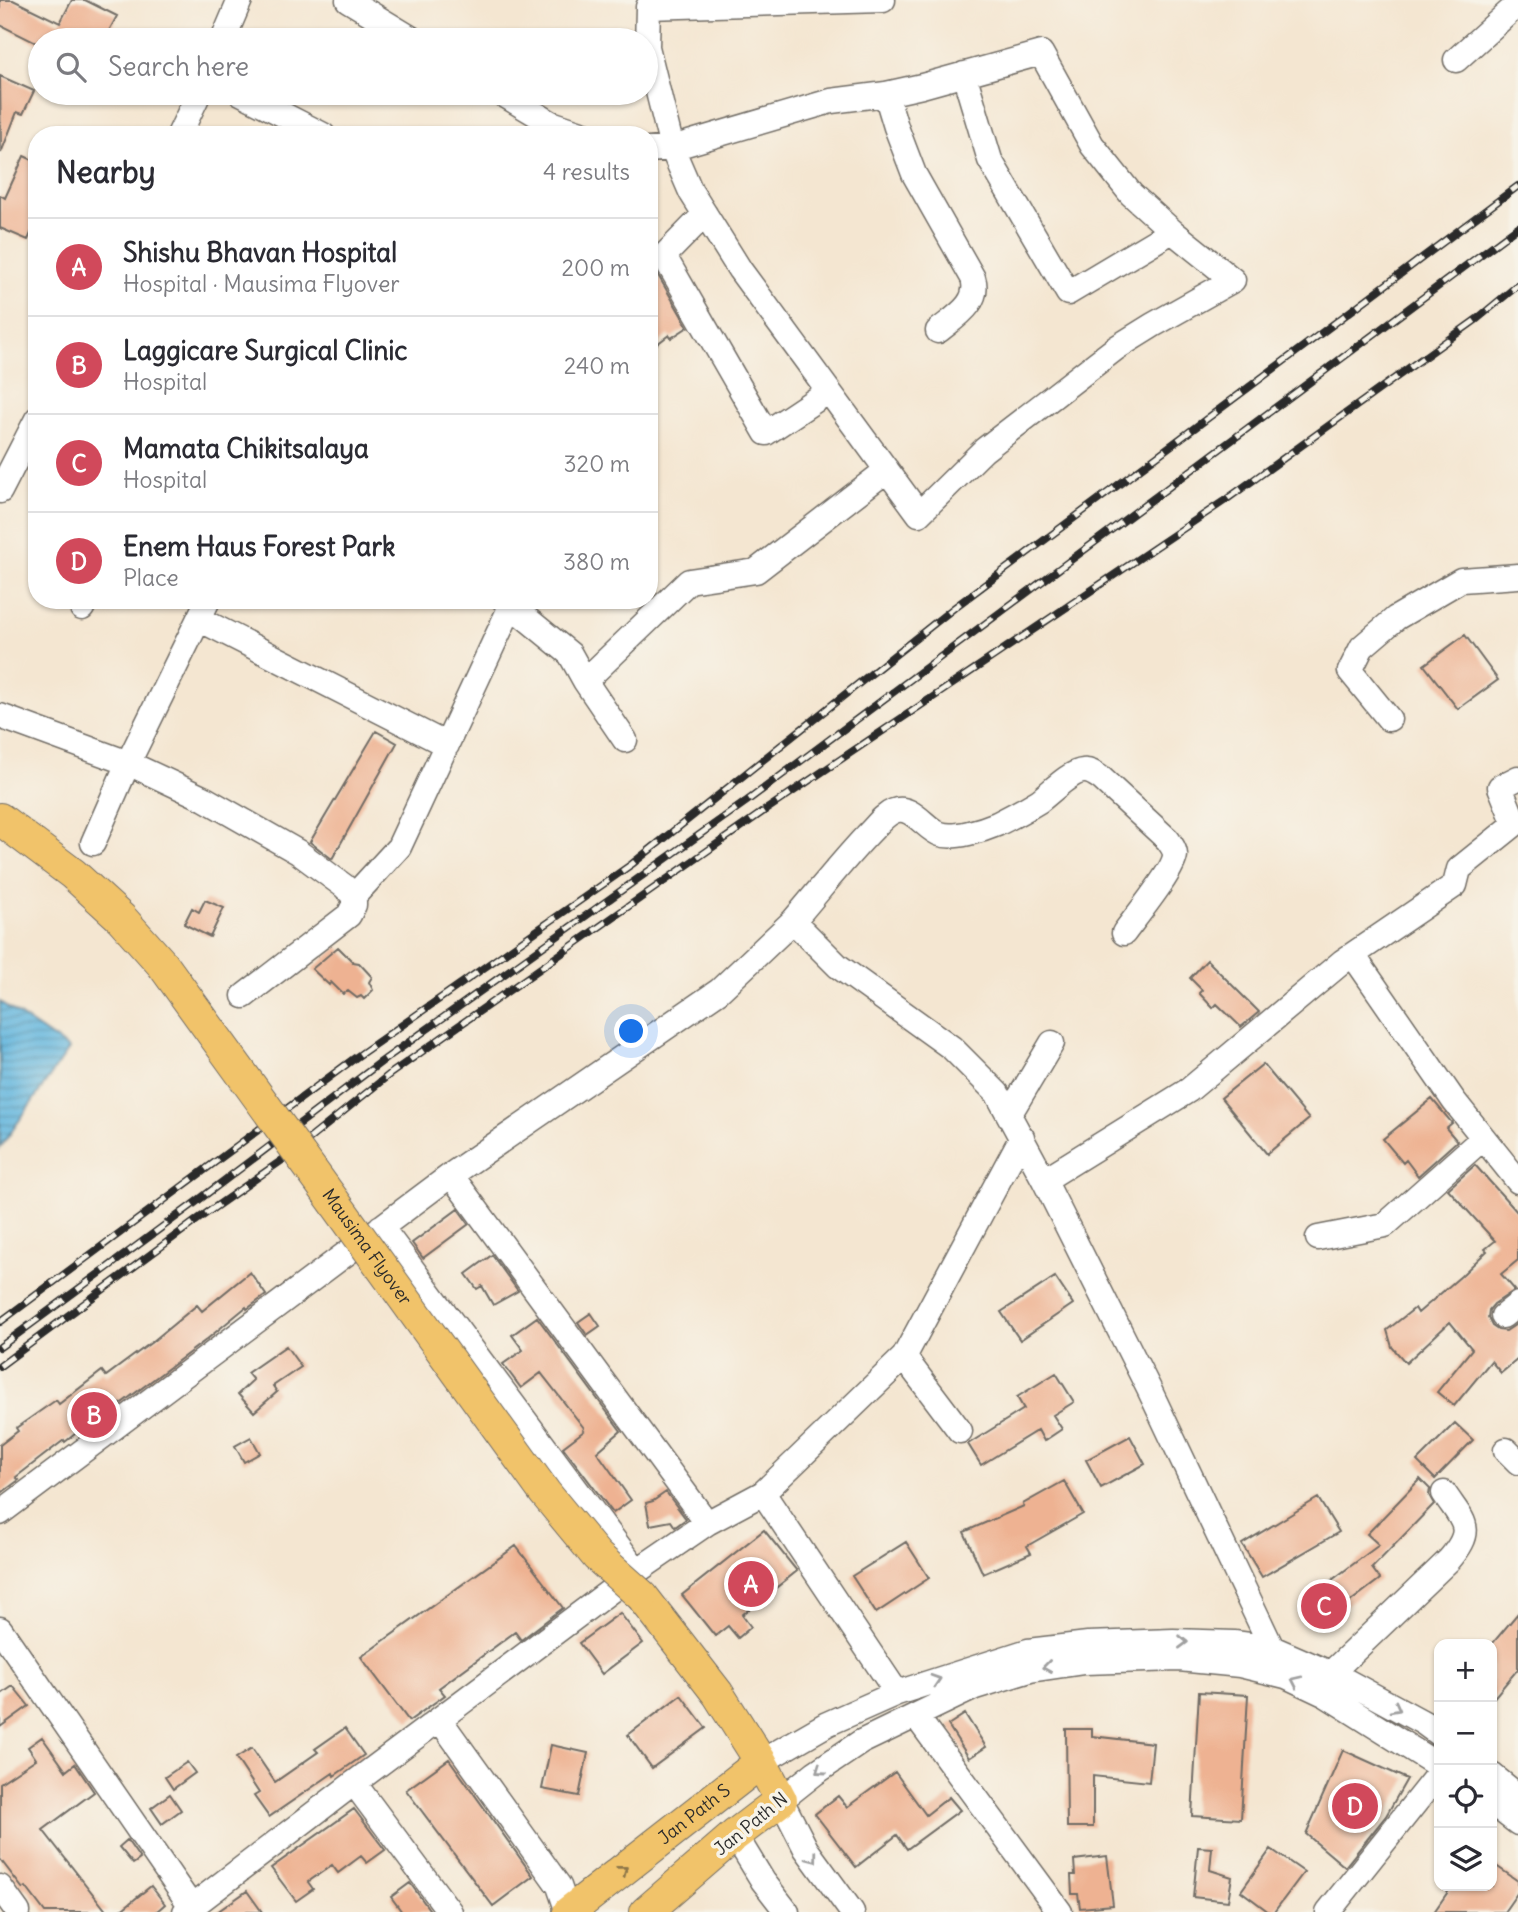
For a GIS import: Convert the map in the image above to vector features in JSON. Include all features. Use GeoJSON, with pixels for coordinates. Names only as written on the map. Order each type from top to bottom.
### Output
{"type":"FeatureCollection","features":[{"type":"Feature","properties":{"kind":"main road","name":"Mausima Flyover"},"geometry":{"type":"LineString","coordinates":[[0,819],[74,874],[121,918],[163,965],[545,1493],[597,1556],[639,1584],[718,1693],[781,1800]]}},
{"type":"Feature","properties":{"kind":"main road","name":"Jan Path S"},"geometry":{"type":"LineString","coordinates":[[569,1912],[761,1762]]}},
{"type":"Feature","properties":{"kind":"main road","name":"Jan Path N"},"geometry":{"type":"LineString","coordinates":[[646,1912],[735,1835],[781,1800]]}},
{"type":"Feature","properties":{"kind":"main road"},"geometry":{"type":"LineString","coordinates":[[710,1802],[735,1835]]}},
{"type":"Feature","properties":{"kind":"street"},"geometry":{"type":"LineString","coordinates":[[228,28],[240,0]]}},
{"type":"Feature","properties":{"kind":"street"},"geometry":{"type":"LineString","coordinates":[[348,0],[394,28]]}},
{"type":"Feature","properties":{"kind":"street"},"geometry":{"type":"LineString","coordinates":[[648,28],[650,3],[883,0]]}},
{"type":"Feature","properties":{"kind":"street"},"geometry":{"type":"LineString","coordinates":[[1456,60],[1518,4]]}},
{"type":"Feature","properties":{"kind":"street"},"geometry":{"type":"LineString","coordinates":[[1041,53],[1092,145],[1132,194],[1172,231],[1233,280],[1116,348],[984,450],[919,514],[740,270],[691,192],[660,149],[831,101],[886,94],[1041,53]]}},
{"type":"Feature","properties":{"kind":"street"},"geometry":{"type":"LineString","coordinates":[[964,74],[990,159],[1068,293],[1172,231]]}},
{"type":"Feature","properties":{"kind":"street"},"geometry":{"type":"LineString","coordinates":[[886,94],[914,174],[975,285],[975,294],[968,306],[938,331]]}},
{"type":"Feature","properties":{"kind":"street"},"geometry":{"type":"LineString","coordinates":[[182,126],[193,105]]}},
{"type":"Feature","properties":{"kind":"street"},"geometry":{"type":"LineString","coordinates":[[264,105],[305,126]]}},
{"type":"Feature","properties":{"kind":"street"},"geometry":{"type":"LineString","coordinates":[[522,105],[562,126]]}},
{"type":"Feature","properties":{"kind":"street"},"geometry":{"type":"LineString","coordinates":[[654,105],[657,126]]}},
{"type":"Feature","properties":{"kind":"street"},"geometry":{"type":"LineString","coordinates":[[705,214],[664,256],[766,433],[829,391]]}},
{"type":"Feature","properties":{"kind":"street"},"geometry":{"type":"LineString","coordinates":[[0,491],[28,437]]}},
{"type":"Feature","properties":{"kind":"street"},"geometry":{"type":"LineString","coordinates":[[585,681],[689,581],[755,571],[887,470]]}},
{"type":"Feature","properties":{"kind":"street"},"geometry":{"type":"LineString","coordinates":[[1389,719],[1350,671],[1362,647],[1396,618],[1461,580],[1518,576]]}},
{"type":"Feature","properties":{"kind":"street"},"geometry":{"type":"LineString","coordinates":[[244,996],[349,915],[354,905],[354,896],[398,847],[447,745],[505,609]]}},
{"type":"Feature","properties":{"kind":"street"},"geometry":{"type":"LineString","coordinates":[[515,609],[570,654],[625,740]]}},
{"type":"Feature","properties":{"kind":"street"},"geometry":{"type":"LineString","coordinates":[[93,842],[128,763],[204,610],[447,745]]}},
{"type":"Feature","properties":{"kind":"street"},"geometry":{"type":"LineString","coordinates":[[0,716],[128,763],[205,799],[298,852],[354,896]]}},
{"type":"Feature","properties":{"kind":"street"},"geometry":{"type":"LineString","coordinates":[[0,1513],[451,1175],[719,991],[793,921],[859,844],[884,817],[895,810],[914,814],[939,834],[953,836],[995,825],[1039,800],[1067,779],[1082,771],[1093,772],[1168,840],[1175,855],[1171,868],[1124,933]]}},
{"type":"Feature","properties":{"kind":"street"},"geometry":{"type":"LineString","coordinates":[[1044,1180],[1189,1090],[1342,962],[1455,885],[1459,869],[1515,824],[1500,787],[1518,778]]}},
{"type":"Feature","properties":{"kind":"street"},"geometry":{"type":"LineString","coordinates":[[793,921],[838,966],[952,1048],[997,1093],[1044,1180],[1149,1390],[1272,1648]]}},
{"type":"Feature","properties":{"kind":"street"},"geometry":{"type":"LineString","coordinates":[[1353,955],[1454,1101],[1518,1181]]}},
{"type":"Feature","properties":{"kind":"street"},"geometry":{"type":"LineString","coordinates":[[1009,1115],[1052,1042]]}},
{"type":"Feature","properties":{"kind":"street"},"geometry":{"type":"LineString","coordinates":[[0,1629],[191,1911],[354,1783],[440,1720],[639,1584],[707,1523],[763,1493],[904,1357],[1021,1137]]}},
{"type":"Feature","properties":{"kind":"street"},"geometry":{"type":"LineString","coordinates":[[1318,1238],[1385,1225],[1483,1138]]}},
{"type":"Feature","properties":{"kind":"street"},"geometry":{"type":"LineString","coordinates":[[451,1175],[707,1523]]}},
{"type":"Feature","properties":{"kind":"street"},"geometry":{"type":"LineString","coordinates":[[381,1227],[639,1584]]}},
{"type":"Feature","properties":{"kind":"street"},"geometry":{"type":"LineString","coordinates":[[904,1357],[960,1431]]}},
{"type":"Feature","properties":{"kind":"street"},"geometry":{"type":"LineString","coordinates":[[763,1493],[897,1693]]}},
{"type":"Feature","properties":{"kind":"street"},"geometry":{"type":"LineString","coordinates":[[1328,1684],[1449,1560],[1464,1541],[1464,1522],[1444,1493]]}},
{"type":"Feature","properties":{"kind":"street","name":"Jan Path S"},"geometry":{"type":"LineString","coordinates":[[761,1762],[827,1724],[897,1693],[1028,1651],[1088,1644],[1234,1643],[1272,1648],[1328,1684]]}},
{"type":"Feature","properties":{"kind":"street","name":"Jan Path N"},"geometry":{"type":"LineString","coordinates":[[781,1800],[861,1742],[986,1684],[1030,1670],[1084,1662],[1179,1660],[1240,1665],[1328,1684]]}},
{"type":"Feature","properties":{"kind":"street"},"geometry":{"type":"LineString","coordinates":[[1328,1684],[1424,1723],[1434,1730]]}},
{"type":"Feature","properties":{"kind":"street"},"geometry":{"type":"LineString","coordinates":[[1328,1684],[1438,1765]]}},
{"type":"Feature","properties":{"kind":"street"},"geometry":{"type":"LineString","coordinates":[[916,1716],[1060,1912]]}},
{"type":"Feature","properties":{"kind":"street"},"geometry":{"type":"LineString","coordinates":[[440,1720],[559,1886],[569,1912]]}},
{"type":"Feature","properties":{"kind":"street"},"geometry":{"type":"LineString","coordinates":[[1328,1912],[1434,1779]]}},
{"type":"Feature","properties":{"kind":"street"},"geometry":{"type":"LineString","coordinates":[[1497,1779],[1518,1796]]}},
{"type":"Feature","properties":{"kind":"street"},"geometry":{"type":"LineString","coordinates":[[354,1783],[450,1912]]}},
{"type":"Feature","properties":{"kind":"street"},"geometry":{"type":"LineString","coordinates":[[781,1800],[806,1849],[852,1912]]}},
{"type":"Feature","properties":{"kind":"street"},"geometry":{"type":"LineString","coordinates":[[1497,1808],[1518,1823]]}},
{"type":"Feature","properties":{"kind":"street"},"geometry":{"type":"LineString","coordinates":[[735,1835],[763,1881],[787,1912]]}},
{"type":"Feature","properties":{"kind":"street"},"geometry":{"type":"LineString","coordinates":[[0,1887],[18,1912]]}},
{"type":"Feature","properties":{"kind":"water"},"geometry":{"type":"Polygon","coordinates":[[[0,1002],[69,1049],[0,1148],[0,1002]]]}},
{"type":"Feature","properties":{"kind":"building"},"geometry":{"type":"Polygon","coordinates":[[[0,0],[13,0],[60,23],[72,0],[85,0],[117,16],[110,28],[28,28],[28,39],[0,25],[0,0]]]}},
{"type":"Feature","properties":{"kind":"building"},"geometry":{"type":"Polygon","coordinates":[[[0,76],[28,88],[28,104],[23,114],[17,112],[1,153],[0,76]]]}},
{"type":"Feature","properties":{"kind":"building"},"geometry":{"type":"Polygon","coordinates":[[[24,156],[28,158],[28,240],[0,228],[0,195],[5,198],[24,156]]]}},
{"type":"Feature","properties":{"kind":"building"},"geometry":{"type":"Polygon","coordinates":[[[658,275],[688,327],[671,338],[669,335],[658,343],[658,275]]]}},
{"type":"Feature","properties":{"kind":"building"},"geometry":{"type":"Polygon","coordinates":[[[1465,635],[1498,680],[1458,709],[1424,665],[1465,635]]]}},
{"type":"Feature","properties":{"kind":"building"},"geometry":{"type":"Polygon","coordinates":[[[376,731],[397,743],[332,859],[310,842],[376,731]]]}},
{"type":"Feature","properties":{"kind":"building"},"geometry":{"type":"Polygon","coordinates":[[[205,900],[224,908],[210,937],[184,924],[192,908],[199,912],[205,900]]]}},
{"type":"Feature","properties":{"kind":"building"},"geometry":{"type":"Polygon","coordinates":[[[338,947],[372,977],[369,982],[373,990],[364,999],[361,996],[357,998],[348,991],[343,994],[312,969],[338,947]]]}},
{"type":"Feature","properties":{"kind":"building"},"geometry":{"type":"Polygon","coordinates":[[[1207,960],[1259,1012],[1241,1027],[1217,1004],[1213,1008],[1199,993],[1202,990],[1190,978],[1207,960]]]}},
{"type":"Feature","properties":{"kind":"building"},"geometry":{"type":"Polygon","coordinates":[[[1263,1064],[1309,1119],[1267,1154],[1221,1098],[1263,1064]]]}},
{"type":"Feature","properties":{"kind":"building"},"geometry":{"type":"Polygon","coordinates":[[[1432,1099],[1452,1123],[1446,1128],[1457,1141],[1418,1176],[1406,1160],[1403,1163],[1383,1139],[1432,1099]]]}},
{"type":"Feature","properties":{"kind":"building"},"geometry":{"type":"Polygon","coordinates":[[[1475,1165],[1518,1213],[1518,1260],[1501,1274],[1515,1290],[1494,1304],[1489,1310],[1488,1318],[1498,1330],[1506,1331],[1518,1323],[1518,1359],[1501,1373],[1491,1361],[1454,1406],[1437,1392],[1472,1349],[1450,1322],[1406,1363],[1392,1347],[1387,1330],[1415,1308],[1418,1313],[1461,1276],[1495,1241],[1448,1189],[1475,1165]]]}},
{"type":"Feature","properties":{"kind":"building"},"geometry":{"type":"Polygon","coordinates":[[[458,1209],[469,1224],[423,1258],[412,1243],[458,1209]]]}},
{"type":"Feature","properties":{"kind":"building"},"geometry":{"type":"Polygon","coordinates":[[[492,1255],[518,1291],[493,1305],[482,1286],[477,1289],[466,1274],[492,1255]]]}},
{"type":"Feature","properties":{"kind":"building"},"geometry":{"type":"Polygon","coordinates":[[[250,1272],[266,1295],[247,1309],[246,1307],[87,1429],[85,1426],[65,1442],[64,1440],[16,1477],[19,1480],[0,1494],[0,1445],[18,1431],[16,1428],[56,1400],[59,1404],[102,1371],[106,1376],[197,1305],[202,1311],[250,1272]]]}},
{"type":"Feature","properties":{"kind":"building"},"geometry":{"type":"Polygon","coordinates":[[[1055,1277],[1073,1304],[1020,1340],[1001,1312],[1055,1277]]]}},
{"type":"Feature","properties":{"kind":"building"},"geometry":{"type":"Polygon","coordinates":[[[591,1313],[600,1326],[587,1335],[578,1322],[591,1313]]]}},
{"type":"Feature","properties":{"kind":"building"},"geometry":{"type":"Polygon","coordinates":[[[537,1317],[621,1431],[597,1452],[631,1500],[613,1513],[563,1447],[584,1431],[584,1428],[541,1373],[521,1388],[503,1364],[523,1350],[512,1335],[537,1317]]]}},
{"type":"Feature","properties":{"kind":"building"},"geometry":{"type":"Polygon","coordinates":[[[286,1346],[301,1367],[273,1386],[277,1392],[254,1412],[238,1394],[253,1380],[247,1373],[286,1346]]]}},
{"type":"Feature","properties":{"kind":"building"},"geometry":{"type":"Polygon","coordinates":[[[1056,1373],[1074,1402],[1053,1415],[1062,1429],[1044,1441],[1038,1430],[981,1465],[968,1444],[1024,1409],[1017,1397],[1056,1373]]]}},
{"type":"Feature","properties":{"kind":"building"},"geometry":{"type":"Polygon","coordinates":[[[1455,1423],[1473,1440],[1435,1479],[1417,1461],[1455,1423]]]}},
{"type":"Feature","properties":{"kind":"building"},"geometry":{"type":"Polygon","coordinates":[[[1130,1436],[1145,1464],[1101,1488],[1086,1460],[1130,1436]]]}},
{"type":"Feature","properties":{"kind":"building"},"geometry":{"type":"Polygon","coordinates":[[[251,1437],[260,1453],[244,1462],[235,1446],[251,1437]]]}},
{"type":"Feature","properties":{"kind":"building"},"geometry":{"type":"Polygon","coordinates":[[[1420,1479],[1430,1489],[1429,1495],[1434,1504],[1372,1568],[1380,1579],[1318,1626],[1301,1603],[1379,1545],[1367,1534],[1420,1479]]]}},
{"type":"Feature","properties":{"kind":"building"},"geometry":{"type":"Polygon","coordinates":[[[1064,1481],[1083,1514],[1027,1546],[1031,1553],[983,1574],[964,1532],[1024,1506],[1023,1504],[1064,1481]]]}},
{"type":"Feature","properties":{"kind":"building"},"geometry":{"type":"Polygon","coordinates":[[[666,1492],[686,1519],[675,1527],[671,1521],[650,1525],[646,1503],[666,1492]]]}},
{"type":"Feature","properties":{"kind":"building"},"geometry":{"type":"Polygon","coordinates":[[[1318,1498],[1339,1532],[1262,1577],[1242,1544],[1318,1498]]]}},
{"type":"Feature","properties":{"kind":"building"},"geometry":{"type":"Polygon","coordinates":[[[764,1530],[797,1571],[742,1615],[751,1627],[738,1638],[728,1626],[715,1636],[682,1595],[764,1530]]]}},
{"type":"Feature","properties":{"kind":"building"},"geometry":{"type":"Polygon","coordinates":[[[906,1542],[929,1578],[876,1613],[852,1576],[906,1542]]]}},
{"type":"Feature","properties":{"kind":"building"},"geometry":{"type":"Polygon","coordinates":[[[516,1546],[563,1608],[521,1640],[515,1632],[439,1688],[445,1695],[409,1721],[361,1657],[516,1546]]]}},
{"type":"Feature","properties":{"kind":"building"},"geometry":{"type":"Polygon","coordinates":[[[620,1613],[643,1643],[602,1674],[579,1643],[620,1613]]]}},
{"type":"Feature","properties":{"kind":"building"},"geometry":{"type":"Polygon","coordinates":[[[1518,1613],[1518,1669],[1497,1694],[1497,1639],[1518,1613]]]}},
{"type":"Feature","properties":{"kind":"building"},"geometry":{"type":"Polygon","coordinates":[[[13,1686],[29,1706],[0,1727],[0,1695],[13,1686]]]}},
{"type":"Feature","properties":{"kind":"building"},"geometry":{"type":"Polygon","coordinates":[[[1199,1692],[1248,1695],[1241,1819],[1192,1816],[1199,1692]]]}},
{"type":"Feature","properties":{"kind":"building"},"geometry":{"type":"Polygon","coordinates":[[[681,1695],[706,1728],[652,1768],[628,1735],[681,1695]]]}},
{"type":"Feature","properties":{"kind":"building"},"geometry":{"type":"Polygon","coordinates":[[[965,1714],[986,1747],[969,1758],[948,1725],[965,1714]]]}},
{"type":"Feature","properties":{"kind":"building"},"geometry":{"type":"Polygon","coordinates":[[[345,1728],[364,1755],[269,1817],[254,1796],[259,1793],[236,1758],[252,1748],[275,1782],[318,1752],[315,1749],[345,1728]]]}},
{"type":"Feature","properties":{"kind":"building"},"geometry":{"type":"Polygon","coordinates":[[[1066,1729],[1092,1729],[1092,1736],[1153,1743],[1149,1782],[1093,1776],[1093,1827],[1067,1827],[1066,1729]]]}},
{"type":"Feature","properties":{"kind":"building"},"geometry":{"type":"Polygon","coordinates":[[[42,1737],[66,1771],[75,1764],[94,1792],[43,1830],[107,1912],[45,1912],[0,1859],[0,1783],[36,1759],[28,1747],[42,1737]]]}},
{"type":"Feature","properties":{"kind":"building"},"geometry":{"type":"Polygon","coordinates":[[[551,1745],[588,1753],[579,1796],[542,1789],[551,1745]]]}},
{"type":"Feature","properties":{"kind":"building"},"geometry":{"type":"Polygon","coordinates":[[[1343,1750],[1407,1779],[1386,1816],[1345,1867],[1306,1834],[1343,1750]]]}},
{"type":"Feature","properties":{"kind":"building"},"geometry":{"type":"Polygon","coordinates":[[[449,1759],[533,1876],[493,1906],[406,1790],[449,1759]]]}},
{"type":"Feature","properties":{"kind":"building"},"geometry":{"type":"Polygon","coordinates":[[[187,1762],[195,1773],[173,1789],[165,1777],[187,1762]]]}},
{"type":"Feature","properties":{"kind":"building"},"geometry":{"type":"Polygon","coordinates":[[[895,1772],[926,1815],[949,1797],[960,1810],[907,1849],[897,1835],[856,1867],[815,1814],[838,1796],[847,1807],[895,1772]]]}},
{"type":"Feature","properties":{"kind":"building"},"geometry":{"type":"Polygon","coordinates":[[[170,1794],[181,1810],[162,1824],[151,1808],[170,1794]]]}},
{"type":"Feature","properties":{"kind":"building"},"geometry":{"type":"Polygon","coordinates":[[[354,1809],[385,1850],[367,1863],[361,1856],[338,1873],[332,1865],[308,1882],[313,1889],[296,1901],[271,1868],[354,1809]]]}},
{"type":"Feature","properties":{"kind":"building"},"geometry":{"type":"Polygon","coordinates":[[[127,1840],[140,1859],[133,1864],[119,1847],[127,1840]]]}},
{"type":"Feature","properties":{"kind":"building"},"geometry":{"type":"Polygon","coordinates":[[[1198,1847],[1212,1848],[1210,1870],[1232,1877],[1228,1901],[1193,1897],[1198,1847]]]}},
{"type":"Feature","properties":{"kind":"building"},"geometry":{"type":"Polygon","coordinates":[[[1271,1849],[1304,1872],[1274,1912],[1269,1912],[1241,1891],[1271,1849]]]}},
{"type":"Feature","properties":{"kind":"building"},"geometry":{"type":"Polygon","coordinates":[[[1107,1856],[1113,1905],[1080,1908],[1078,1894],[1072,1894],[1071,1875],[1075,1875],[1074,1860],[1107,1856]]]}},
{"type":"Feature","properties":{"kind":"building"},"geometry":{"type":"Polygon","coordinates":[[[1497,1866],[1518,1881],[1518,1892],[1504,1912],[1434,1912],[1449,1891],[1497,1891],[1497,1866]]]}},
{"type":"Feature","properties":{"kind":"building"},"geometry":{"type":"Polygon","coordinates":[[[410,1883],[431,1912],[402,1912],[391,1897],[410,1883]]]}},
{"type":"Feature","properties":{"kind":"building"},"geometry":{"type":"Polygon","coordinates":[[[151,1886],[165,1904],[156,1912],[119,1912],[151,1886]]]}},
{"type":"Feature","properties":{"kind":"building"},"geometry":{"type":"Polygon","coordinates":[[[247,1891],[262,1912],[217,1912],[247,1891]]]}},
{"type":"Feature","properties":{"kind":"railway"},"geometry":{"type":"LineString","coordinates":[[0,1322],[355,1058],[632,864],[955,607],[1518,186]]}},
{"type":"Feature","properties":{"kind":"railway"},"geometry":{"type":"LineString","coordinates":[[0,1347],[381,1062],[751,798],[1518,227]]}},
{"type":"Feature","properties":{"kind":"railway"},"geometry":{"type":"LineString","coordinates":[[0,1366],[288,1156],[390,1074],[764,811],[1227,499],[1477,319],[1518,285]]}},
{"type":"Feature","properties":{"kind":"place","name":"Laggicare Surgical Clinic"},"geometry":{"type":"Point","coordinates":[94,1415]}},
{"type":"Feature","properties":{"kind":"place","name":"Shishu Bhavan Hospital"},"geometry":{"type":"Point","coordinates":[751,1584]}},
{"type":"Feature","properties":{"kind":"place","name":"Mamata Chikitsalaya"},"geometry":{"type":"Point","coordinates":[1324,1606]}},
{"type":"Feature","properties":{"kind":"place","name":"Enem Haus Forest Park"},"geometry":{"type":"Point","coordinates":[1355,1806]}}]}
